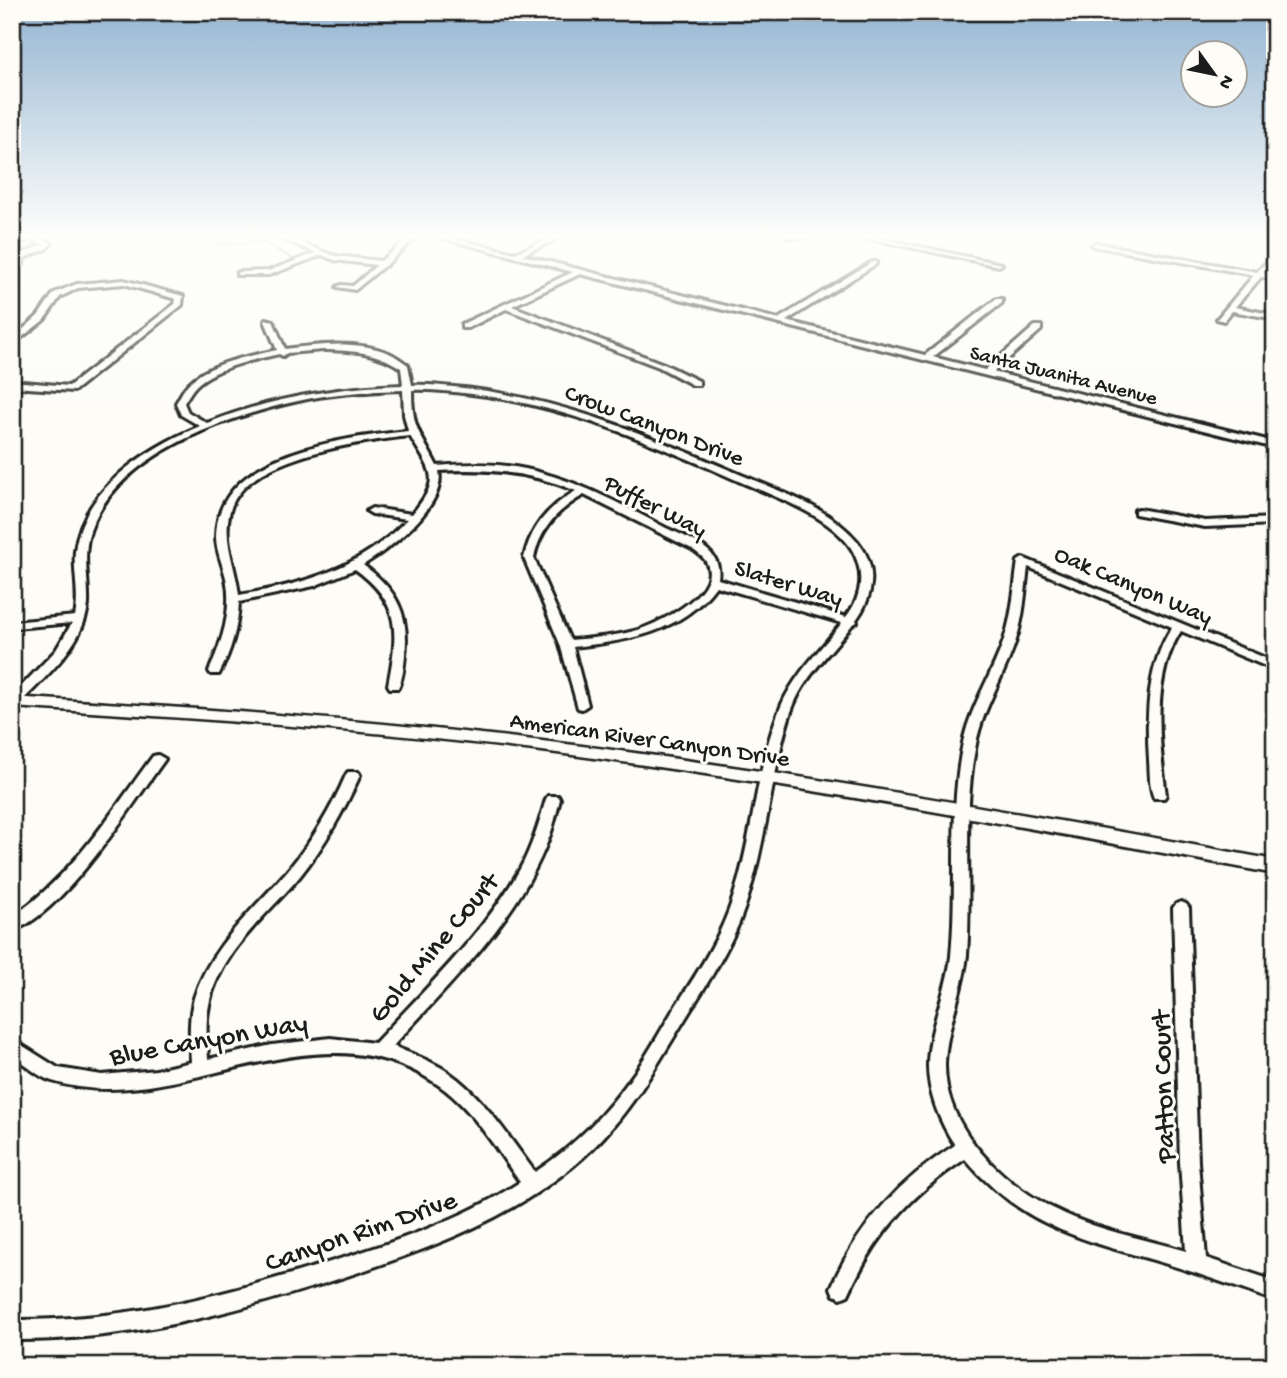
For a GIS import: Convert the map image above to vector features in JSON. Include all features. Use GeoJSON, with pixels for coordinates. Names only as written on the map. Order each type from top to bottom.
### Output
{"type":"FeatureCollection","features":[{"type":"Feature","properties":{"kind":"main road","name":"American River Canyon Drive"},"geometry":{"type":"LineString","coordinates":[[13,703],[280,720],[429,733],[770,778],[1275,867]]}},
{"type":"Feature","properties":{"kind":"street"},"geometry":{"type":"LineString","coordinates":[[12,343],[41,318],[53,300]]}},
{"type":"Feature","properties":{"kind":"street"},"geometry":{"type":"LineString","coordinates":[[12,384],[71,389],[180,302],[179,300]]}},
{"type":"Feature","properties":{"kind":"street"},"geometry":{"type":"LineString","coordinates":[[465,326],[520,300]]}},
{"type":"Feature","properties":{"kind":"street","name":"Santa Juanita Avenue"},"geometry":{"type":"LineString","coordinates":[[697,300],[1275,445]]}},
{"type":"Feature","properties":{"kind":"street"},"geometry":{"type":"LineString","coordinates":[[780,321],[813,300]]}},
{"type":"Feature","properties":{"kind":"street"},"geometry":{"type":"LineString","coordinates":[[1221,319],[1237,300]]}},
{"type":"Feature","properties":{"kind":"street"},"geometry":{"type":"LineString","coordinates":[[927,358],[999,301]]}},
{"type":"Feature","properties":{"kind":"street"},"geometry":{"type":"LineString","coordinates":[[506,307],[534,314],[603,344],[671,367],[696,383]]}},
{"type":"Feature","properties":{"kind":"street"},"geometry":{"type":"LineString","coordinates":[[1230,308],[1275,317]]}},
{"type":"Feature","properties":{"kind":"street"},"geometry":{"type":"LineString","coordinates":[[269,321],[283,354]]}},
{"type":"Feature","properties":{"kind":"street"},"geometry":{"type":"LineString","coordinates":[[987,373],[1038,328]]}},
{"type":"Feature","properties":{"kind":"street"},"geometry":{"type":"LineString","coordinates":[[12,334],[22,335]]}},
{"type":"Feature","properties":{"kind":"street"},"geometry":{"type":"LineString","coordinates":[[206,426],[182,410],[181,399],[188,388],[220,368],[283,354],[337,347],[380,352],[403,364],[407,413],[412,433],[434,469],[435,488],[415,517],[393,542],[357,566],[305,586],[234,600]]}},
{"type":"Feature","properties":{"kind":"street","name":"Crow Canyon Drive"},"geometry":{"type":"LineString","coordinates":[[13,703],[57,655],[79,619],[83,597],[81,550],[94,512],[117,483],[142,461],[206,426],[302,397],[406,386],[478,390],[542,403],[643,436],[808,508],[841,530],[864,561],[867,591],[850,622],[806,673],[789,701],[770,778]]}},
{"type":"Feature","properties":{"kind":"street"},"geometry":{"type":"LineString","coordinates":[[215,671],[231,629],[234,600],[220,529],[226,509],[242,487],[274,464],[303,452],[351,440],[412,433]]}},
{"type":"Feature","properties":{"kind":"street","name":"Puffer Way"},"geometry":{"type":"LineString","coordinates":[[434,469],[470,465],[507,466],[546,476],[583,491],[702,551],[714,563],[717,572],[715,582]]}},
{"type":"Feature","properties":{"kind":"street"},"geometry":{"type":"LineString","coordinates":[[582,705],[566,644],[529,558],[531,546],[549,516],[562,503],[583,491]]}},
{"type":"Feature","properties":{"kind":"street"},"geometry":{"type":"LineString","coordinates":[[372,511],[415,517]]}},
{"type":"Feature","properties":{"kind":"street"},"geometry":{"type":"LineString","coordinates":[[1139,512],[1205,524],[1275,521]]}},
{"type":"Feature","properties":{"kind":"street","name":"Oak Canyon Way"},"geometry":{"type":"LineString","coordinates":[[964,812],[966,764],[974,723],[1011,638],[1023,561],[1275,666]]}},
{"type":"Feature","properties":{"kind":"street"},"geometry":{"type":"LineString","coordinates":[[357,566],[386,589],[401,623],[402,648],[394,685]]}},
{"type":"Feature","properties":{"kind":"street"},"geometry":{"type":"LineString","coordinates":[[566,644],[627,636],[658,627],[682,614],[715,582]]}},
{"type":"Feature","properties":{"kind":"street","name":"Slater Way"},"geometry":{"type":"LineString","coordinates":[[715,582],[850,622]]}},
{"type":"Feature","properties":{"kind":"street"},"geometry":{"type":"LineString","coordinates":[[15,625],[79,619]]}},
{"type":"Feature","properties":{"kind":"street"},"geometry":{"type":"LineString","coordinates":[[1159,795],[1153,751],[1155,702],[1168,642],[1179,626]]}},
{"type":"Feature","properties":{"kind":"street"},"geometry":{"type":"LineString","coordinates":[[12,925],[43,903],[64,883],[158,759]]}},
{"type":"Feature","properties":{"kind":"street"},"geometry":{"type":"LineString","coordinates":[[200,1068],[198,1023],[213,970],[238,932],[316,844],[353,775]]}},
{"type":"Feature","properties":{"kind":"street","name":"Canyon Rim Drive"},"geometry":{"type":"LineString","coordinates":[[12,1330],[87,1328],[141,1322],[248,1298],[415,1245],[460,1227],[533,1185],[590,1138],[618,1109],[641,1078],[717,952],[742,896],[770,778]]}},
{"type":"Feature","properties":{"kind":"street","name":"Gold Mine Court"},"geometry":{"type":"LineString","coordinates":[[380,1049],[512,897],[541,843],[553,799]]}},
{"type":"Feature","properties":{"kind":"street"},"geometry":{"type":"LineString","coordinates":[[964,812],[959,956],[953,990],[939,1038],[936,1066],[946,1111],[967,1149],[998,1181],[1047,1216],[1083,1231],[1197,1264],[1275,1291]]}},
{"type":"Feature","properties":{"kind":"street","name":"Patton Court"},"geometry":{"type":"LineString","coordinates":[[1181,908],[1189,1162],[1197,1264]]}},
{"type":"Feature","properties":{"kind":"street","name":"Blue Canyon Way"},"geometry":{"type":"LineString","coordinates":[[12,1046],[48,1071],[91,1082],[141,1081],[313,1044],[354,1044],[380,1049],[429,1069],[458,1091],[533,1185]]}},
{"type":"Feature","properties":{"kind":"street"},"geometry":{"type":"LineString","coordinates":[[841,1288],[871,1229],[889,1206],[931,1169],[967,1149]]}}]}
